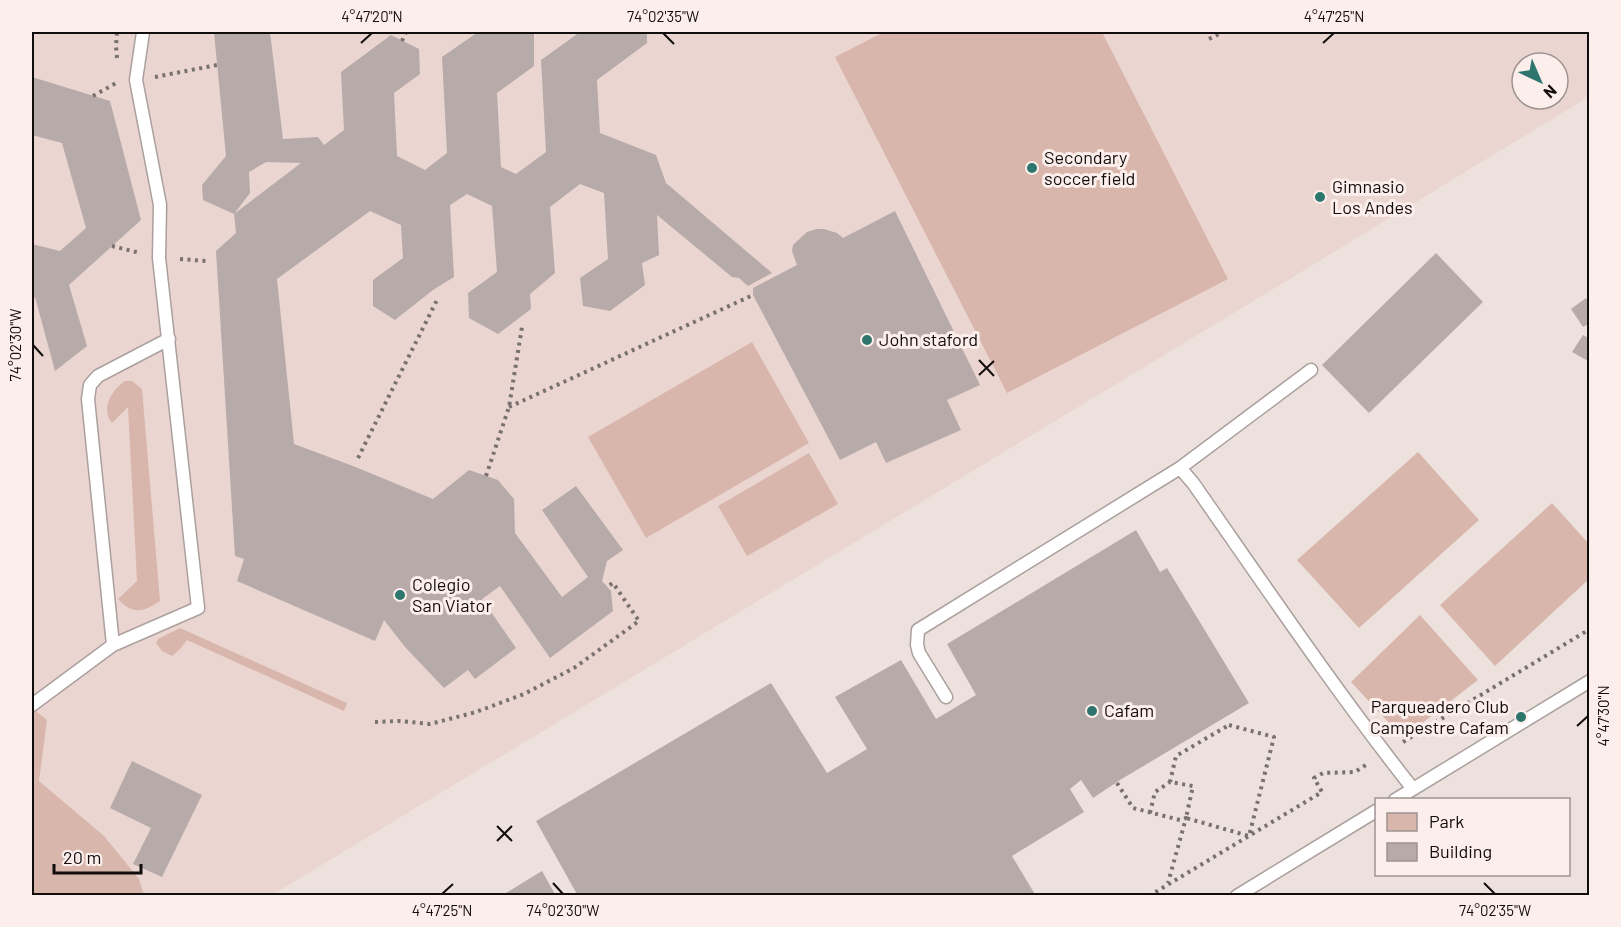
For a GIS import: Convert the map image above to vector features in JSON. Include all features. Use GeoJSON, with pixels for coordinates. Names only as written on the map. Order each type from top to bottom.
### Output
{"type":"FeatureCollection","features":[{"type":"Feature","properties":{"kind":"lane"},"geometry":{"type":"LineString","coordinates":[[32,705],[113,645],[198,609],[159,258],[160,205],[136,80],[143,32]]}},
{"type":"Feature","properties":{"kind":"lane"},"geometry":{"type":"LineString","coordinates":[[113,645],[88,399],[90,385],[98,376],[169,339]]}},
{"type":"Feature","properties":{"kind":"lane"},"geometry":{"type":"LineString","coordinates":[[946,697],[919,653],[918,630],[1180,468],[1311,370]]}},
{"type":"Feature","properties":{"kind":"lane"},"geometry":{"type":"LineString","coordinates":[[1180,468],[1413,789]]}},
{"type":"Feature","properties":{"kind":"lane"},"geometry":{"type":"LineString","coordinates":[[1398,798],[1590,681]]}},
{"type":"Feature","properties":{"kind":"lane"},"geometry":{"type":"LineString","coordinates":[[1237,896],[1375,812]]}},
{"type":"Feature","properties":{"kind":"path"},"geometry":{"type":"LineString","coordinates":[[117,32],[117,66]]}},
{"type":"Feature","properties":{"kind":"path"},"geometry":{"type":"LineString","coordinates":[[402,41],[406,32]]}},
{"type":"Feature","properties":{"kind":"path"},"geometry":{"type":"LineString","coordinates":[[1209,39],[1223,32]]}},
{"type":"Feature","properties":{"kind":"path"},"geometry":{"type":"LineString","coordinates":[[93,96],[116,84],[217,65]]}},
{"type":"Feature","properties":{"kind":"path"},"geometry":{"type":"LineString","coordinates":[[116,84],[117,75]]}},
{"type":"Feature","properties":{"kind":"path"},"geometry":{"type":"LineString","coordinates":[[509,407],[753,295]]}},
{"type":"Feature","properties":{"kind":"path"},"geometry":{"type":"LineString","coordinates":[[358,458],[437,300]]}},
{"type":"Feature","properties":{"kind":"path"},"geometry":{"type":"LineString","coordinates":[[486,476],[509,407],[522,327]]}},
{"type":"Feature","properties":{"kind":"path"},"geometry":{"type":"LineString","coordinates":[[375,722],[399,721],[430,724],[476,712],[524,694],[574,668],[639,621],[613,583],[607,587]]}},
{"type":"Feature","properties":{"kind":"path"},"geometry":{"type":"LineString","coordinates":[[1149,896],[1322,792],[1314,778],[1323,773],[1355,772],[1590,630]]}},
{"type":"Feature","properties":{"kind":"path"},"geometry":{"type":"LineString","coordinates":[[1150,813],[1155,792],[1170,782],[1176,756],[1229,725],[1274,737],[1249,836]]}},
{"type":"Feature","properties":{"kind":"path"},"geometry":{"type":"LineString","coordinates":[[1168,884],[1193,786],[1170,782]]}},
{"type":"Feature","properties":{"kind":"path"},"geometry":{"type":"LineString","coordinates":[[1117,783],[1132,808],[1180,820],[1186,818],[1249,836]]}},
{"type":"Feature","properties":{"kind":"shaded area","name":"Colegio San Viator"},"geometry":{"type":"Polygon","coordinates":[[[32,32],[1589,32],[1590,96],[1570,108],[1570,51],[1510,51],[1510,111],[1565,111],[272,895],[32,896],[32,32]]]}},
{"type":"Feature","properties":{"kind":"green space","name":"Secondary soccer field"},"geometry":{"type":"Polygon","coordinates":[[[884,32],[1102,32],[1228,279],[1007,393],[835,57],[884,32]]]}},
{"type":"Feature","properties":{"kind":"green space"},"geometry":{"type":"Polygon","coordinates":[[[752,342],[809,443],[646,538],[588,437],[752,342]]]}},
{"type":"Feature","properties":{"kind":"green space"},"geometry":{"type":"Polygon","coordinates":[[[125,381],[132,381],[142,389],[160,601],[149,608],[138,610],[128,608],[118,599],[137,581],[128,407],[112,423],[107,411],[112,394],[125,381]]]}},
{"type":"Feature","properties":{"kind":"green space"},"geometry":{"type":"Polygon","coordinates":[[[1418,452],[1479,520],[1359,628],[1297,560],[1418,452]]]}},
{"type":"Feature","properties":{"kind":"green space"},"geometry":{"type":"Polygon","coordinates":[[[809,453],[838,504],[747,556],[718,506],[809,453]]]}},
{"type":"Feature","properties":{"kind":"green space"},"geometry":{"type":"Polygon","coordinates":[[[1552,503],[1589,544],[1589,579],[1495,666],[1440,605],[1552,503]]]}},
{"type":"Feature","properties":{"kind":"green space"},"geometry":{"type":"Polygon","coordinates":[[[1420,615],[1478,680],[1403,738],[1351,682],[1420,615]]]}},
{"type":"Feature","properties":{"kind":"green space"},"geometry":{"type":"Polygon","coordinates":[[[180,628],[347,703],[344,711],[187,640],[172,656],[162,651],[156,643],[158,639],[180,628]]]}},
{"type":"Feature","properties":{"kind":"green space"},"geometry":{"type":"Polygon","coordinates":[[[32,708],[47,720],[39,781],[104,836],[139,879],[144,895],[32,895],[32,708]]]}},
{"type":"Feature","properties":{"kind":"building"},"geometry":{"type":"Polygon","coordinates":[[[214,32],[270,32],[283,139],[318,137],[324,145],[344,130],[341,72],[391,35],[419,49],[420,74],[394,93],[397,156],[425,170],[447,153],[442,57],[478,32],[534,32],[534,66],[497,93],[501,167],[516,174],[546,152],[541,60],[580,32],[647,32],[647,43],[597,80],[600,133],[656,155],[666,183],[772,273],[748,286],[739,278],[732,277],[657,215],[659,255],[642,263],[645,285],[610,311],[583,306],[580,278],[608,259],[604,193],[580,184],[550,207],[555,273],[530,294],[531,309],[498,334],[469,318],[468,293],[497,272],[492,206],[467,194],[450,205],[454,277],[433,290],[395,320],[373,306],[373,280],[403,258],[401,225],[370,211],[277,279],[294,444],[433,499],[469,470],[498,480],[514,499],[515,533],[562,597],[588,577],[542,510],[576,486],[623,550],[607,561],[602,581],[611,591],[613,611],[550,658],[500,586],[482,599],[516,648],[475,679],[468,670],[444,688],[405,647],[384,620],[375,641],[237,581],[244,559],[235,556],[216,251],[236,233],[234,214],[203,200],[202,185],[226,156],[214,32]],[[266,162],[249,172],[250,193],[234,214],[301,163],[266,162]]]}},
{"type":"Feature","properties":{"kind":"building"},"geometry":{"type":"Polygon","coordinates":[[[32,77],[110,101],[141,220],[69,285],[87,346],[55,371],[35,297],[32,301],[32,244],[60,251],[86,228],[62,143],[32,135],[32,77]]]}},
{"type":"Feature","properties":{"kind":"building","name":"John staford"},"geometry":{"type":"Polygon","coordinates":[[[895,211],[980,385],[947,400],[961,430],[886,463],[876,442],[840,460],[753,295],[753,288],[797,265],[792,251],[793,245],[807,232],[824,229],[837,233],[843,238],[895,211]]]}},
{"type":"Feature","properties":{"kind":"building"},"geometry":{"type":"Polygon","coordinates":[[[1436,253],[1483,302],[1369,413],[1322,365],[1436,253]]]}},
{"type":"Feature","properties":{"kind":"building"},"geometry":{"type":"Polygon","coordinates":[[[1586,298],[1590,304],[1590,323],[1583,327],[1571,309],[1586,298]]]}},
{"type":"Feature","properties":{"kind":"building"},"geometry":{"type":"Polygon","coordinates":[[[1583,335],[1590,339],[1588,361],[1572,352],[1583,335]]]}},
{"type":"Feature","properties":{"kind":"building","name":"Cafam"},"geometry":{"type":"Polygon","coordinates":[[[1136,530],[1160,572],[1167,568],[1249,703],[1093,798],[1081,780],[1070,789],[1084,812],[1012,856],[1036,896],[578,896],[536,821],[771,683],[827,773],[867,749],[835,697],[901,660],[936,719],[976,695],[947,644],[1136,530]]]}},
{"type":"Feature","properties":{"kind":"building"},"geometry":{"type":"Polygon","coordinates":[[[132,761],[202,795],[162,877],[133,864],[151,828],[110,808],[132,761]]]}},
{"type":"Feature","properties":{"kind":"building"},"geometry":{"type":"Polygon","coordinates":[[[542,871],[556,896],[501,896],[542,871]]]}},
{"type":"Feature","properties":{"kind":"place","name":"Secondary soccer field"},"geometry":{"type":"Point","coordinates":[1032,168]}},
{"type":"Feature","properties":{"kind":"place","name":"Gimnasio Los Andes"},"geometry":{"type":"Point","coordinates":[1320,197]}},
{"type":"Feature","properties":{"kind":"place","name":"John staford"},"geometry":{"type":"Point","coordinates":[867,340]}},
{"type":"Feature","properties":{"kind":"place","name":"Colegio San Viator"},"geometry":{"type":"Point","coordinates":[400,595]}},
{"type":"Feature","properties":{"kind":"place","name":"Cafam"},"geometry":{"type":"Point","coordinates":[1092,711]}},
{"type":"Feature","properties":{"kind":"place","name":"Parqueadero Club Campestre Cafam"},"geometry":{"type":"Point","coordinates":[1521,717]}}]}
